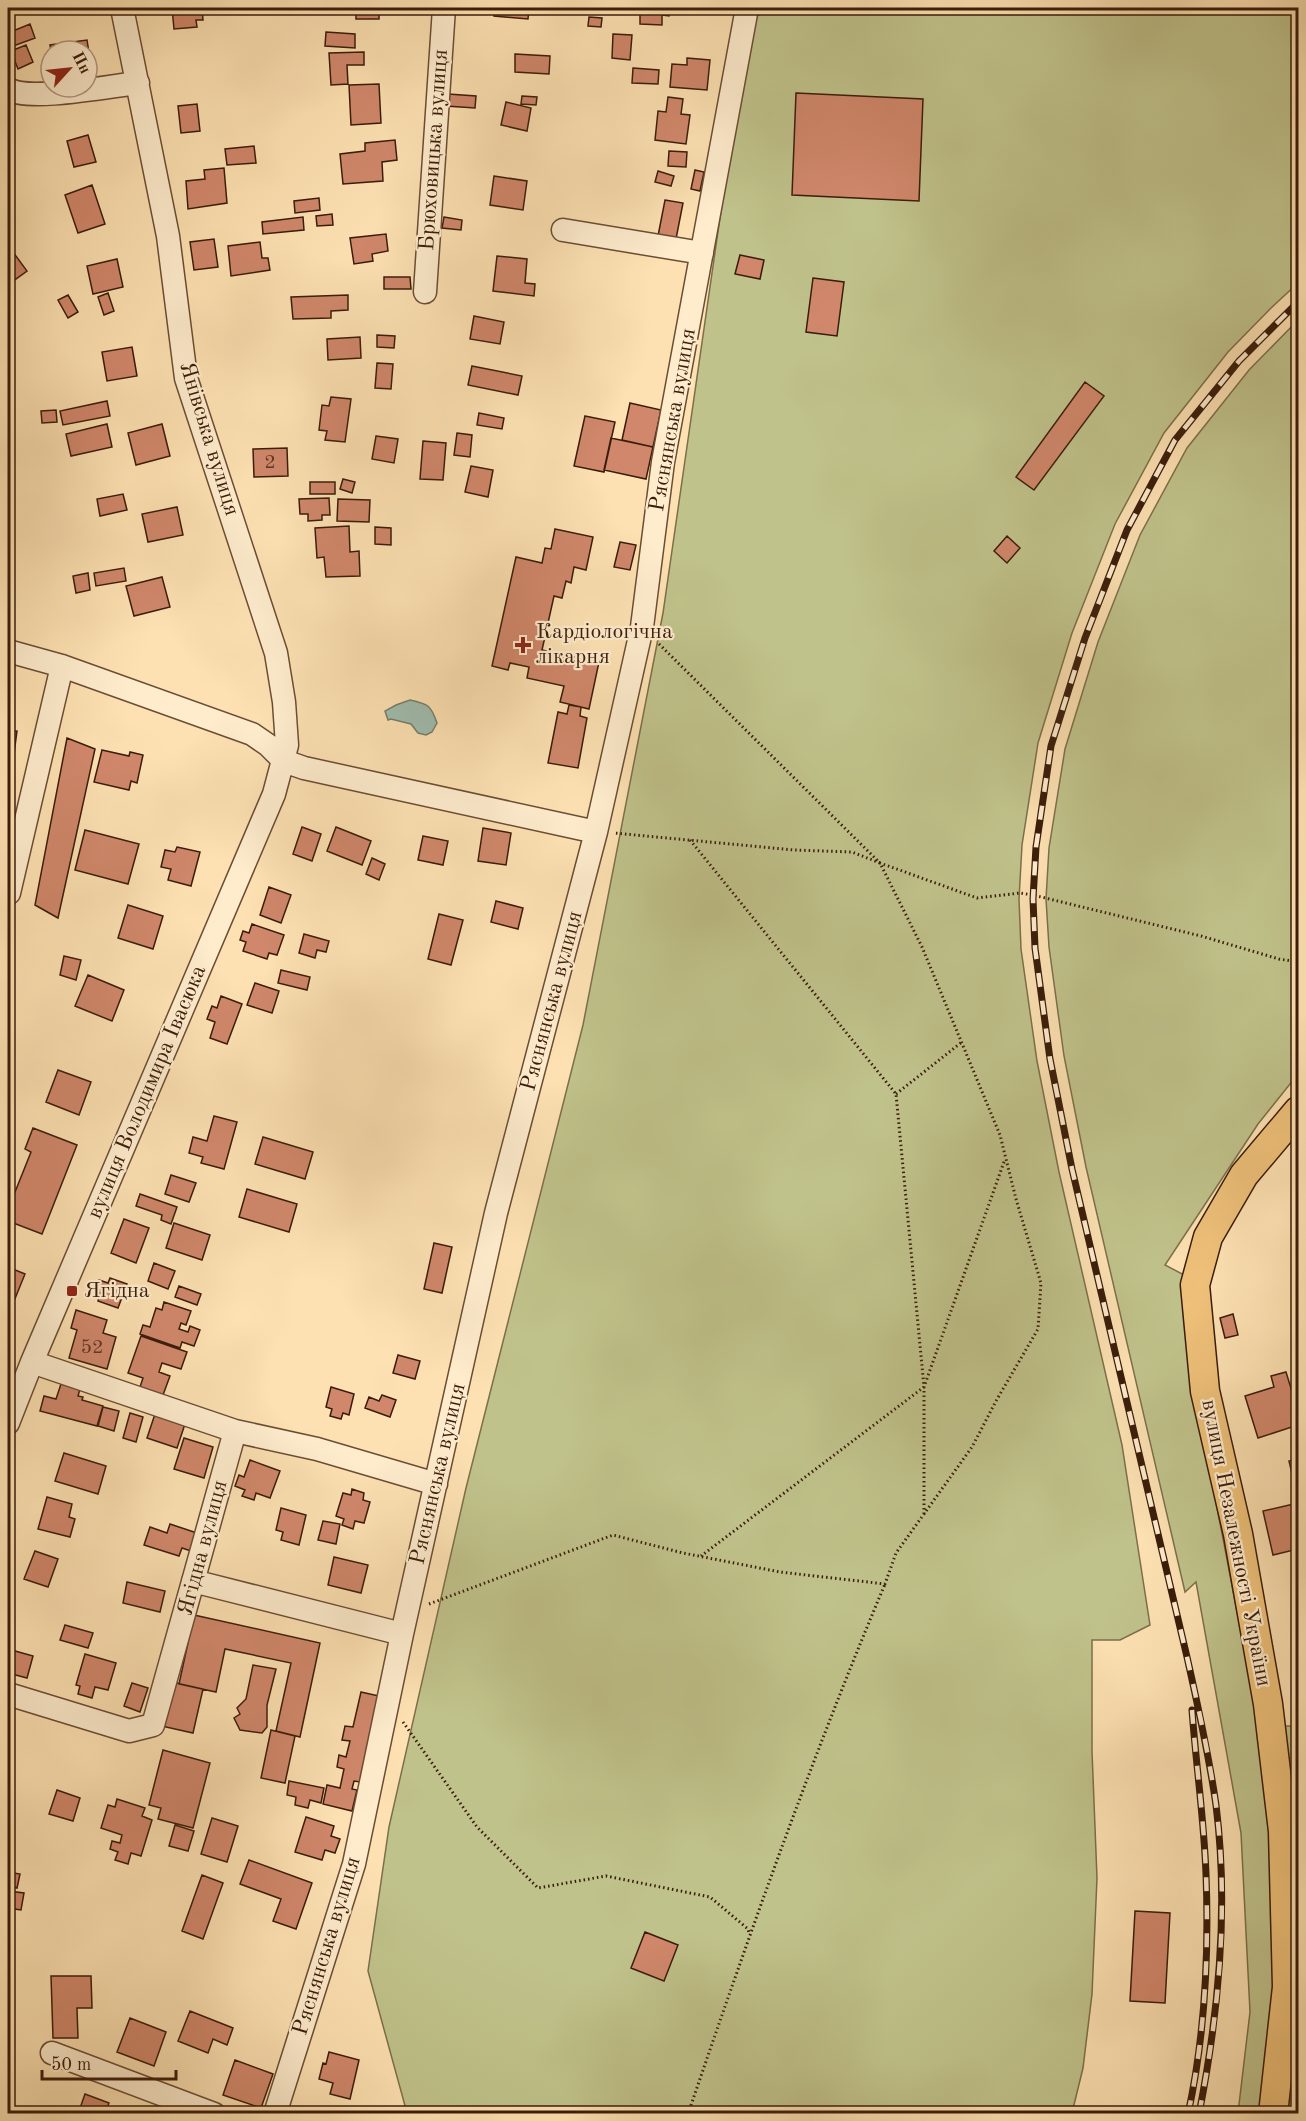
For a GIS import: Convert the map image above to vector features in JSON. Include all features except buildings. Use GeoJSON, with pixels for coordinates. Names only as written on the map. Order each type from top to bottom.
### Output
{"type":"FeatureCollection","features":[{"type":"Feature","properties":{"kind":"main road","name":"вулиця Незалежності України"},"geometry":{"type":"LineString","coordinates":[[1273,2114],[1287,1987],[1283,1831],[1268,1704],[1238,1534],[1205,1391],[1195,1285],[1208,1237],[1244,1175],[1299,1111]]}},
{"type":"Feature","properties":{"kind":"street","name":"Янівська вулиця"},"geometry":{"type":"LineString","coordinates":[[122,8],[168,236],[186,378],[276,653],[284,702],[287,746],[284,760]]}},
{"type":"Feature","properties":{"kind":"street","name":"Брюховицька вулиця"},"geometry":{"type":"LineString","coordinates":[[425,292],[444,8]]}},
{"type":"Feature","properties":{"kind":"street","name":"Ряснянська вулиця"},"geometry":{"type":"LineString","coordinates":[[275,2114],[354,1864],[402,1634],[496,1213],[596,832],[642,627],[663,462],[747,8]]}},
{"type":"Feature","properties":{"kind":"street"},"geometry":{"type":"LineString","coordinates":[[8,89],[32,95],[138,83]]}},
{"type":"Feature","properties":{"kind":"street"},"geometry":{"type":"LineString","coordinates":[[563,231],[702,253]]}},
{"type":"Feature","properties":{"kind":"street"},"geometry":{"type":"LineString","coordinates":[[8,651],[62,666],[252,734],[284,760],[304,768],[596,832]]}},
{"type":"Feature","properties":{"kind":"street"},"geometry":{"type":"LineString","coordinates":[[9,893],[62,666]]}},
{"type":"Feature","properties":{"kind":"street","name":"вулиця Володимира Івасюка"},"geometry":{"type":"LineString","coordinates":[[8,1423],[274,794],[284,760]]}},
{"type":"Feature","properties":{"kind":"street"},"geometry":{"type":"LineString","coordinates":[[32,1362],[235,1431],[317,1449],[436,1484]]}},
{"type":"Feature","properties":{"kind":"street","name":"Ягідна вулиця"},"geometry":{"type":"LineString","coordinates":[[8,1694],[129,1731],[153,1725],[235,1431]]}},
{"type":"Feature","properties":{"kind":"street"},"geometry":{"type":"LineString","coordinates":[[193,1581],[402,1634]]}},
{"type":"Feature","properties":{"kind":"street"},"geometry":{"type":"LineString","coordinates":[[52,2053],[214,2114]]}},
{"type":"Feature","properties":{"kind":"path"},"geometry":{"type":"LineString","coordinates":[[642,627],[880,863],[922,947],[1000,1135],[1041,1283],[1038,1329],[996,1401],[972,1448],[896,1553],[838,1695],[750,1934],[688,2114]]}},
{"type":"Feature","properties":{"kind":"path"},"geometry":{"type":"LineString","coordinates":[[596,832],[794,850],[852,852],[977,898],[1020,892],[1201,936],[1279,959],[1299,962]]}},
{"type":"Feature","properties":{"kind":"path"},"geometry":{"type":"LineString","coordinates":[[690,840],[896,1094],[924,1387],[924,1515]]}},
{"type":"Feature","properties":{"kind":"path"},"geometry":{"type":"LineString","coordinates":[[896,1094],[962,1042]]}},
{"type":"Feature","properties":{"kind":"path"},"geometry":{"type":"LineString","coordinates":[[700,1556],[924,1387],[1006,1158]]}},
{"type":"Feature","properties":{"kind":"path"},"geometry":{"type":"LineString","coordinates":[[407,1612],[613,1535],[780,1572],[885,1584]]}},
{"type":"Feature","properties":{"kind":"path"},"geometry":{"type":"LineString","coordinates":[[388,1701],[477,1827],[538,1888],[606,1876],[710,1897],[748,1929],[750,1934]]}},
{"type":"Feature","properties":{"kind":"green space"},"geometry":{"type":"Polygon","coordinates":[[[773,8],[1298,8],[1298,283],[1228,352],[1164,433],[1115,524],[1072,633],[1038,743],[1022,845],[1019,899],[1021,949],[1037,1061],[1059,1172],[1122,1445],[1150,1625],[1120,1640],[1092,1640],[1092,1751],[1097,1878],[1092,1994],[1083,2068],[1072,2113],[407,2113],[368,1971],[389,1827],[466,1488],[583,1025],[663,613],[751,19],[773,8]]]}},
{"type":"Feature","properties":{"kind":"green space"},"geometry":{"type":"Polygon","coordinates":[[[1298,320],[1298,1074],[1258,1124],[1165,1265],[1188,1277],[1195,1393],[1259,1726],[1291,1726],[1298,1755],[1298,2113],[1238,2113],[1250,2012],[1241,1833],[1196,1582],[1185,1592],[1086,1167],[1064,1056],[1049,947],[1046,899],[1049,848],[1065,749],[1098,642],[1140,535],[1187,448],[1249,370],[1298,320]]]}},
{"type":"Feature","properties":{"kind":"shaded area"},"geometry":{"type":"Polygon","coordinates":[[[410,700],[425,704],[431,709],[437,723],[432,732],[426,735],[418,733],[411,724],[388,720],[385,711],[410,700]]]}},
{"type":"Feature","properties":{"kind":"railway"},"geometry":{"type":"LineString","coordinates":[[1199,2114],[1212,2037],[1220,1960],[1222,1882],[1216,1805],[1207,1749],[1187,1657],[1072,1169],[1050,1059],[1035,948],[1033,899],[1036,847],[1051,746],[1085,638],[1127,530],[1175,440],[1239,361],[1298,302]]}},
{"type":"Feature","properties":{"kind":"railway"},"geometry":{"type":"LineString","coordinates":[[1188,2114],[1202,2025],[1207,1934],[1205,1853],[1192,1710]]}},
{"type":"Feature","properties":{"kind":"place","name":"Кардіологічна лікарня"},"geometry":{"type":"Point","coordinates":[523,645]}},
{"type":"Feature","properties":{"kind":"place","name":"Ягідна"},"geometry":{"type":"Point","coordinates":[72,1291]}}]}
